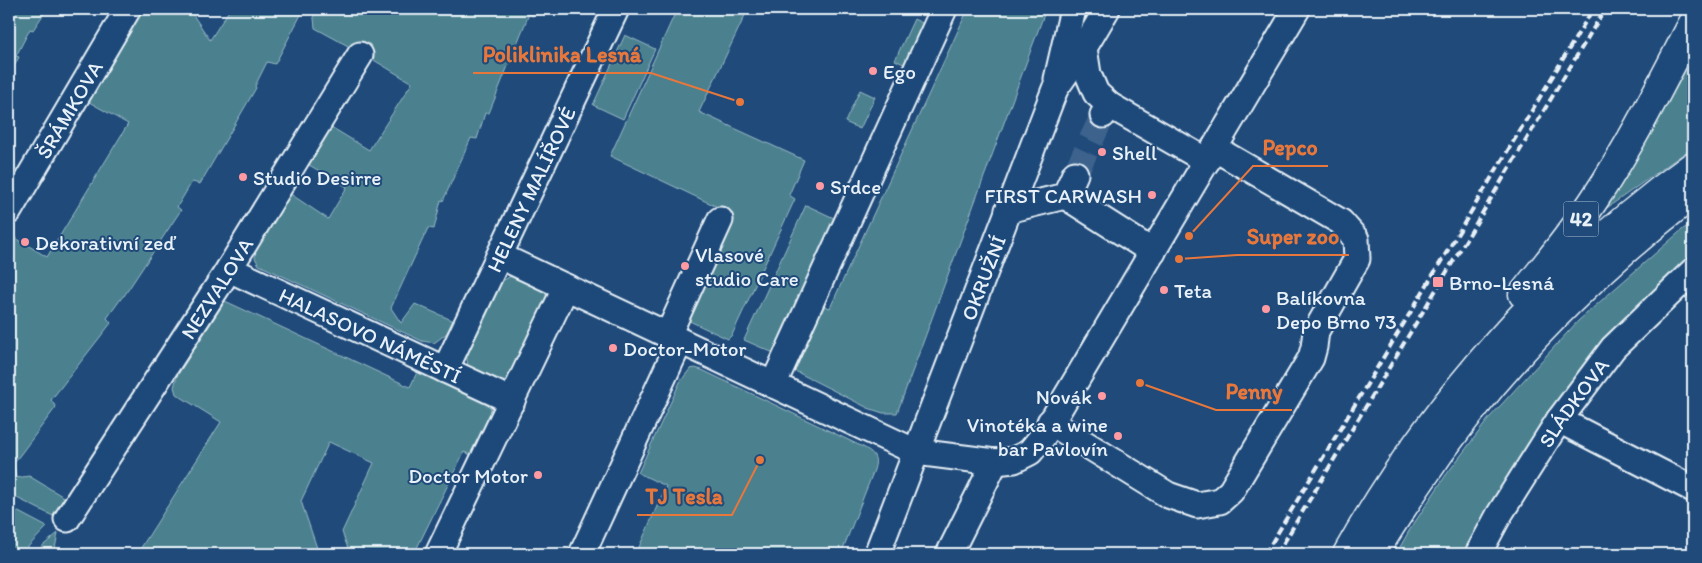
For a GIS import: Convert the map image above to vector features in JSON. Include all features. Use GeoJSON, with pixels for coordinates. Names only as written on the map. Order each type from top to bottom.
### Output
{"type":"FeatureCollection","features":[{"type":"Feature","properties":{"kind":"highway","name":"42"},"geometry":{"type":"LineString","coordinates":[[1347,554],[1382,496],[1448,402],[1486,341],[1572,232],[1597,195],[1627,147],[1693,23]]}},
{"type":"Feature","properties":{"kind":"highway","name":"42"},"geometry":{"type":"LineString","coordinates":[[1448,402],[1543,295],[1636,210],[1693,166]]}},
{"type":"Feature","properties":{"kind":"highway","name":"42"},"geometry":{"type":"LineString","coordinates":[[1374,554],[1438,454],[1474,406],[1562,308],[1654,224],[1693,194]]}},
{"type":"Feature","properties":{"kind":"highway","name":"42"},"geometry":{"type":"LineString","coordinates":[[1604,268],[1662,234],[1693,211]]}},
{"type":"Feature","properties":{"kind":"street","name":"ŠRÁMKOVA"},"geometry":{"type":"LineString","coordinates":[[9,211],[128,9]]}},
{"type":"Feature","properties":{"kind":"street","name":"HELENY MALÍŘOVÉ"},"geometry":{"type":"LineString","coordinates":[[445,370],[616,9]]}},
{"type":"Feature","properties":{"kind":"street"},"geometry":{"type":"LineString","coordinates":[[773,385],[944,9]]}},
{"type":"Feature","properties":{"kind":"street"},"geometry":{"type":"LineString","coordinates":[[1055,89],[1072,9]]}},
{"type":"Feature","properties":{"kind":"street","name":"OKRUŽNÍ"},"geometry":{"type":"LineString","coordinates":[[876,554],[1055,89],[1084,48],[1108,9]]}},
{"type":"Feature","properties":{"kind":"street"},"geometry":{"type":"LineString","coordinates":[[500,256],[916,452],[995,462],[1014,460],[1030,452],[1050,422],[1297,9]]}},
{"type":"Feature","properties":{"kind":"street"},"geometry":{"type":"LineString","coordinates":[[1050,422],[1168,495],[1197,505],[1220,501],[1231,490],[1311,358],[1316,331],[1357,259],[1356,239],[1341,222],[1210,154],[1106,110],[1096,94],[1088,74],[1084,48]]}},
{"type":"Feature","properties":{"kind":"street","name":"NEZVALOVA"},"geometry":{"type":"LineString","coordinates":[[68,519],[229,269],[360,55]]}},
{"type":"Feature","properties":{"kind":"street"},"geometry":{"type":"LineString","coordinates":[[1008,210],[1070,185],[1153,252]]}},
{"type":"Feature","properties":{"kind":"street"},"geometry":{"type":"LineString","coordinates":[[585,553],[674,338],[720,220]]}},
{"type":"Feature","properties":{"kind":"street","name":"HALASOVO NÁMĚSTÍ"},"geometry":{"type":"LineString","coordinates":[[229,269],[512,401]]}},
{"type":"Feature","properties":{"kind":"street","name":"SLÁDKOVA"},"geometry":{"type":"LineString","coordinates":[[1478,554],[1499,515],[1559,420],[1614,348],[1693,271]]}},
{"type":"Feature","properties":{"kind":"street"},"geometry":{"type":"LineString","coordinates":[[438,554],[566,287]]}},
{"type":"Feature","properties":{"kind":"street"},"geometry":{"type":"LineString","coordinates":[[1559,420],[1693,489]]}},
{"type":"Feature","properties":{"kind":"street"},"geometry":{"type":"LineString","coordinates":[[949,554],[995,462]]}},
{"type":"Feature","properties":{"kind":"green space"},"geometry":{"type":"Polygon","coordinates":[[[9,9],[47,9],[33,30],[30,29],[16,56],[19,57],[9,76],[9,9]]]}},
{"type":"Feature","properties":{"kind":"green space"},"geometry":{"type":"Polygon","coordinates":[[[143,9],[196,9],[193,15],[210,40],[230,9],[304,9],[275,64],[267,62],[255,86],[256,88],[200,184],[192,182],[177,207],[181,210],[124,296],[107,318],[111,323],[51,400],[56,407],[14,463],[16,478],[29,476],[67,499],[55,517],[9,494],[9,234],[47,257],[128,124],[89,102],[143,9]]]}},
{"type":"Feature","properties":{"kind":"green space"},"geometry":{"type":"Polygon","coordinates":[[[313,9],[535,9],[533,16],[529,14],[489,113],[485,113],[477,139],[471,138],[443,201],[441,200],[434,229],[428,228],[391,308],[401,323],[415,304],[454,321],[446,334],[434,343],[422,341],[259,265],[255,258],[256,246],[289,193],[328,219],[347,187],[309,165],[331,127],[369,150],[412,83],[315,28],[313,9]]]}},
{"type":"Feature","properties":{"kind":"green space"},"geometry":{"type":"Polygon","coordinates":[[[677,9],[748,9],[699,112],[804,160],[789,195],[795,199],[732,335],[728,339],[683,318],[730,213],[610,156],[677,9]]]}},
{"type":"Feature","properties":{"kind":"green space"},"geometry":{"type":"Polygon","coordinates":[[[968,9],[1046,9],[897,413],[883,413],[868,408],[795,371],[793,362],[817,303],[830,308],[968,9]]]}},
{"type":"Feature","properties":{"kind":"green space"},"geometry":{"type":"Polygon","coordinates":[[[914,19],[928,26],[910,67],[895,60],[914,19]]]}},
{"type":"Feature","properties":{"kind":"green space"},"geometry":{"type":"Polygon","coordinates":[[[625,35],[655,49],[623,119],[593,105],[625,35]]]}},
{"type":"Feature","properties":{"kind":"green space"},"geometry":{"type":"Polygon","coordinates":[[[1693,47],[1693,147],[1604,210],[1674,86],[1693,47]]]}},
{"type":"Feature","properties":{"kind":"green space"},"geometry":{"type":"Polygon","coordinates":[[[860,90],[875,97],[860,129],[845,122],[860,90]]]}},
{"type":"Feature","properties":{"kind":"green space"},"geometry":{"type":"Polygon","coordinates":[[[806,205],[836,219],[776,354],[744,340],[806,205]]]}},
{"type":"Feature","properties":{"kind":"green space"},"geometry":{"type":"Polygon","coordinates":[[[1693,223],[1693,262],[1471,554],[1396,554],[1446,475],[1490,417],[1578,321],[1683,229],[1693,223]]]}},
{"type":"Feature","properties":{"kind":"green space"},"geometry":{"type":"Polygon","coordinates":[[[511,276],[517,276],[545,289],[547,300],[514,376],[498,383],[468,367],[466,352],[500,282],[511,276]]]}},
{"type":"Feature","properties":{"kind":"green space"},"geometry":{"type":"Polygon","coordinates":[[[225,301],[410,387],[420,366],[490,404],[493,422],[476,457],[464,452],[414,554],[350,554],[342,532],[374,463],[329,442],[301,501],[319,554],[137,554],[221,422],[176,394],[174,387],[177,376],[225,301]]]}},
{"type":"Feature","properties":{"kind":"green space"},"geometry":{"type":"Polygon","coordinates":[[[695,368],[863,447],[872,453],[876,462],[874,470],[841,554],[810,554],[797,549],[794,554],[636,554],[666,486],[638,473],[680,382],[690,369],[695,368]]]}},
{"type":"Feature","properties":{"kind":"green space"},"geometry":{"type":"Polygon","coordinates":[[[9,507],[47,527],[21,554],[9,554],[9,507]]]}},
{"type":"Feature","properties":{"kind":"green space"},"geometry":{"type":"Polygon","coordinates":[[[58,533],[54,554],[33,554],[58,533]]]}},
{"type":"Feature","properties":{"kind":"tunnel"},"geometry":{"type":"LineString","coordinates":[[1075,174],[1103,115]]}},
{"type":"Feature","properties":{"kind":"railway"},"geometry":{"type":"LineString","coordinates":[[1265,554],[1593,9]]}},
{"type":"Feature","properties":{"kind":"railway"},"geometry":{"type":"LineString","coordinates":[[1277,554],[1605,9]]}},
{"type":"Feature","properties":{"kind":"place","name":"Ego"},"geometry":{"type":"Point","coordinates":[873,71]}},
{"type":"Feature","properties":{"kind":"place","name":"Poliklinika Lesná"},"geometry":{"type":"Point","coordinates":[740,102]}},
{"type":"Feature","properties":{"kind":"place","name":"Shell"},"geometry":{"type":"Point","coordinates":[1102,152]}},
{"type":"Feature","properties":{"kind":"place","name":"Studio Desirre"},"geometry":{"type":"Point","coordinates":[243,177]}},
{"type":"Feature","properties":{"kind":"place","name":"Srdce"},"geometry":{"type":"Point","coordinates":[820,186]}},
{"type":"Feature","properties":{"kind":"place","name":"FIRST CARWASH"},"geometry":{"type":"Point","coordinates":[1152,195]}},
{"type":"Feature","properties":{"kind":"place","name":"Pepco"},"geometry":{"type":"Point","coordinates":[1189,236]}},
{"type":"Feature","properties":{"kind":"place","name":"Dekorativní zeď"},"geometry":{"type":"Point","coordinates":[25,242]}},
{"type":"Feature","properties":{"kind":"place","name":"Super zoo"},"geometry":{"type":"Point","coordinates":[1179,259]}},
{"type":"Feature","properties":{"kind":"place","name":"Vlasové studio Care"},"geometry":{"type":"Point","coordinates":[685,266]}},
{"type":"Feature","properties":{"kind":"place","name":"Brno-Lesná"},"geometry":{"type":"Point","coordinates":[1438,282]}},
{"type":"Feature","properties":{"kind":"place","name":"Teta"},"geometry":{"type":"Point","coordinates":[1164,290]}},
{"type":"Feature","properties":{"kind":"place","name":"Balíkovna Depo Brno 73"},"geometry":{"type":"Point","coordinates":[1266,309]}},
{"type":"Feature","properties":{"kind":"place","name":"Doctor-Motor"},"geometry":{"type":"Point","coordinates":[613,348]}},
{"type":"Feature","properties":{"kind":"place","name":"Penny"},"geometry":{"type":"Point","coordinates":[1140,383]}},
{"type":"Feature","properties":{"kind":"place","name":"Novák"},"geometry":{"type":"Point","coordinates":[1102,396]}},
{"type":"Feature","properties":{"kind":"place","name":"Vinotéka a wine bar Pavlovín"},"geometry":{"type":"Point","coordinates":[1118,436]}},
{"type":"Feature","properties":{"kind":"place","name":"TJ Tesla"},"geometry":{"type":"Point","coordinates":[760,460]}},
{"type":"Feature","properties":{"kind":"place","name":"Doctor Motor"},"geometry":{"type":"Point","coordinates":[538,475]}}]}
